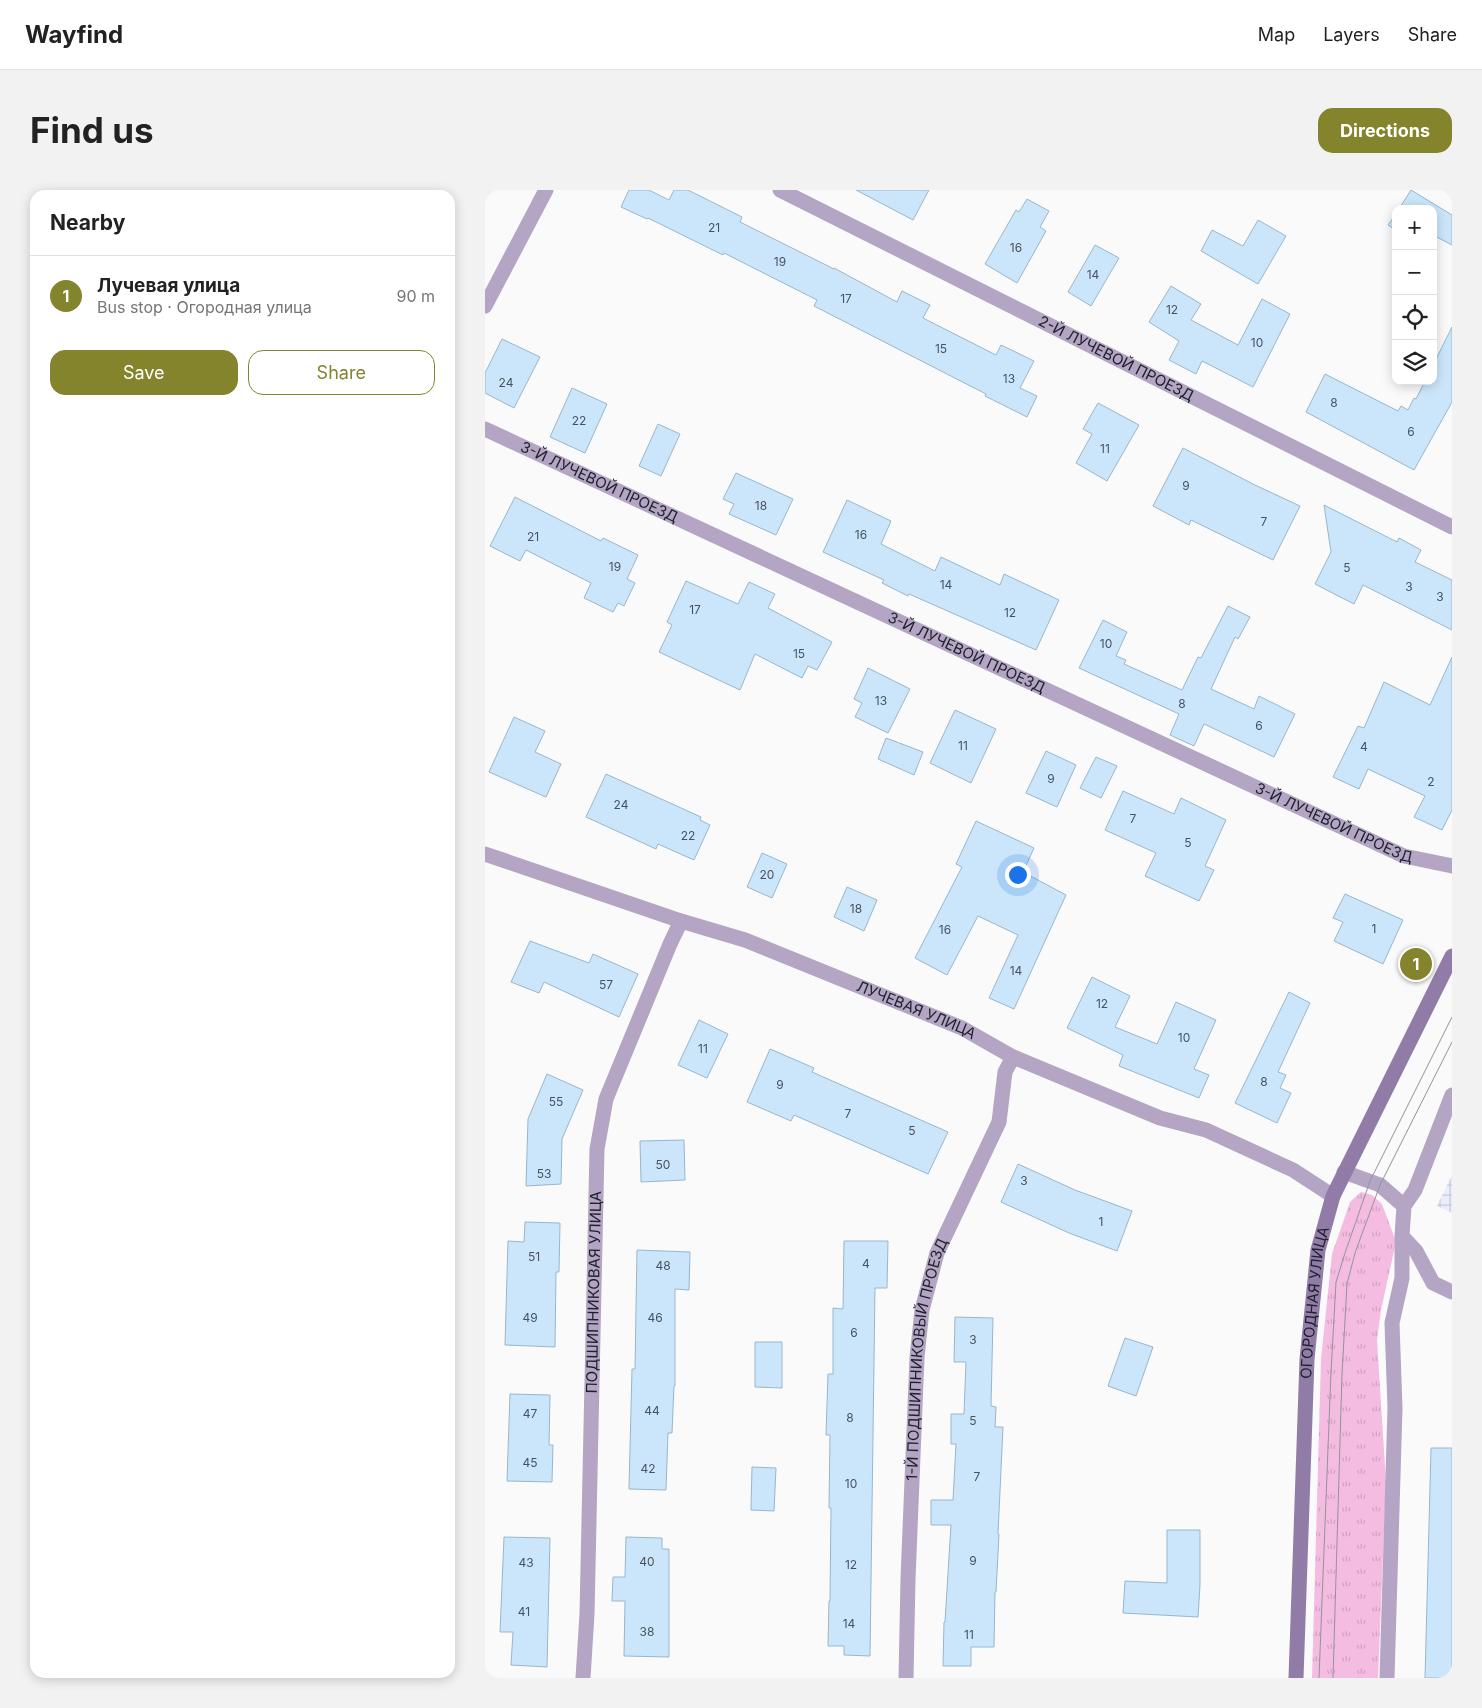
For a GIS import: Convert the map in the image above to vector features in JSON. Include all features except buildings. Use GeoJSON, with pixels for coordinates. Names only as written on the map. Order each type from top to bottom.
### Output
{"type":"FeatureCollection","features":[{"type":"Feature","properties":{"kind":"street"},"geometry":{"type":"LineString","coordinates":[[485,306],[546,190]]}},
{"type":"Feature","properties":{"kind":"street","name":"2-Й ЛУЧЕВОЙ ПРОЕЗД"},"geometry":{"type":"LineString","coordinates":[[780,190],[1452,527]]}},
{"type":"Feature","properties":{"kind":"street","name":"3-Й ЛУЧЕВОЙ ПРОЕЗД"},"geometry":{"type":"LineString","coordinates":[[485,429],[1404,856],[1452,866]]}},
{"type":"Feature","properties":{"kind":"street","name":"ЛУЧЕВАЯ УЛИЦА"},"geometry":{"type":"LineString","coordinates":[[485,854],[681,921],[745,940],[962,1028],[1013,1057],[1160,1118],[1207,1130],[1293,1170],[1333,1196]]}},
{"type":"Feature","properties":{"kind":"street","name":"ПОДШИПНИКОВАЯ УЛИЦА"},"geometry":{"type":"LineString","coordinates":[[583,1678],[587,1614],[597,1149],[606,1098],[681,921]]}},
{"type":"Feature","properties":{"kind":"street","name":"ОГОРОДНАЯ УЛИЦА"},"geometry":{"type":"LineString","coordinates":[[1296,1678],[1307,1359],[1317,1250],[1333,1196],[1344,1172],[1452,956]]}},
{"type":"Feature","properties":{"kind":"street","name":"1-Й ПОДШИПНИКОВЫЙ ПРОЕЗД"},"geometry":{"type":"LineString","coordinates":[[906,1678],[907,1580],[916,1377],[922,1310],[937,1253],[999,1122],[1005,1072],[1013,1057]]}},
{"type":"Feature","properties":{"kind":"street"},"geometry":{"type":"LineString","coordinates":[[1387,1678],[1395,1408],[1392,1323],[1402,1278],[1404,1206],[1415,1190],[1452,1094]]}},
{"type":"Feature","properties":{"kind":"street"},"geometry":{"type":"LineString","coordinates":[[1344,1172],[1380,1185],[1404,1206]]}},
{"type":"Feature","properties":{"kind":"street"},"geometry":{"type":"LineString","coordinates":[[1402,1236],[1416,1251],[1433,1283],[1452,1292]]}},
{"type":"Feature","properties":{"kind":"shaded area"},"geometry":{"type":"Polygon","coordinates":[[[1452,1175],[1452,1213],[1437,1206],[1452,1175]]]}},
{"type":"Feature","properties":{"kind":"green space"},"geometry":{"type":"Polygon","coordinates":[[[1361,1192],[1372,1195],[1382,1204],[1395,1239],[1377,1340],[1386,1482],[1378,1678],[1312,1678],[1321,1359],[1332,1254],[1350,1202],[1361,1192]]]}},
{"type":"Feature","properties":{"kind":"tram line"},"geometry":{"type":"LineString","coordinates":[[1319,1678],[1336,1282],[1370,1181],[1452,1017]]}},
{"type":"Feature","properties":{"kind":"tram line"},"geometry":{"type":"LineString","coordinates":[[1333,1678],[1342,1374],[1347,1284],[1355,1253],[1380,1185],[1452,1042]]}},
{"type":"Feature","properties":{"kind":"place","name":"Лучевая улица"},"geometry":{"type":"Point","coordinates":[1416,964]}}]}
